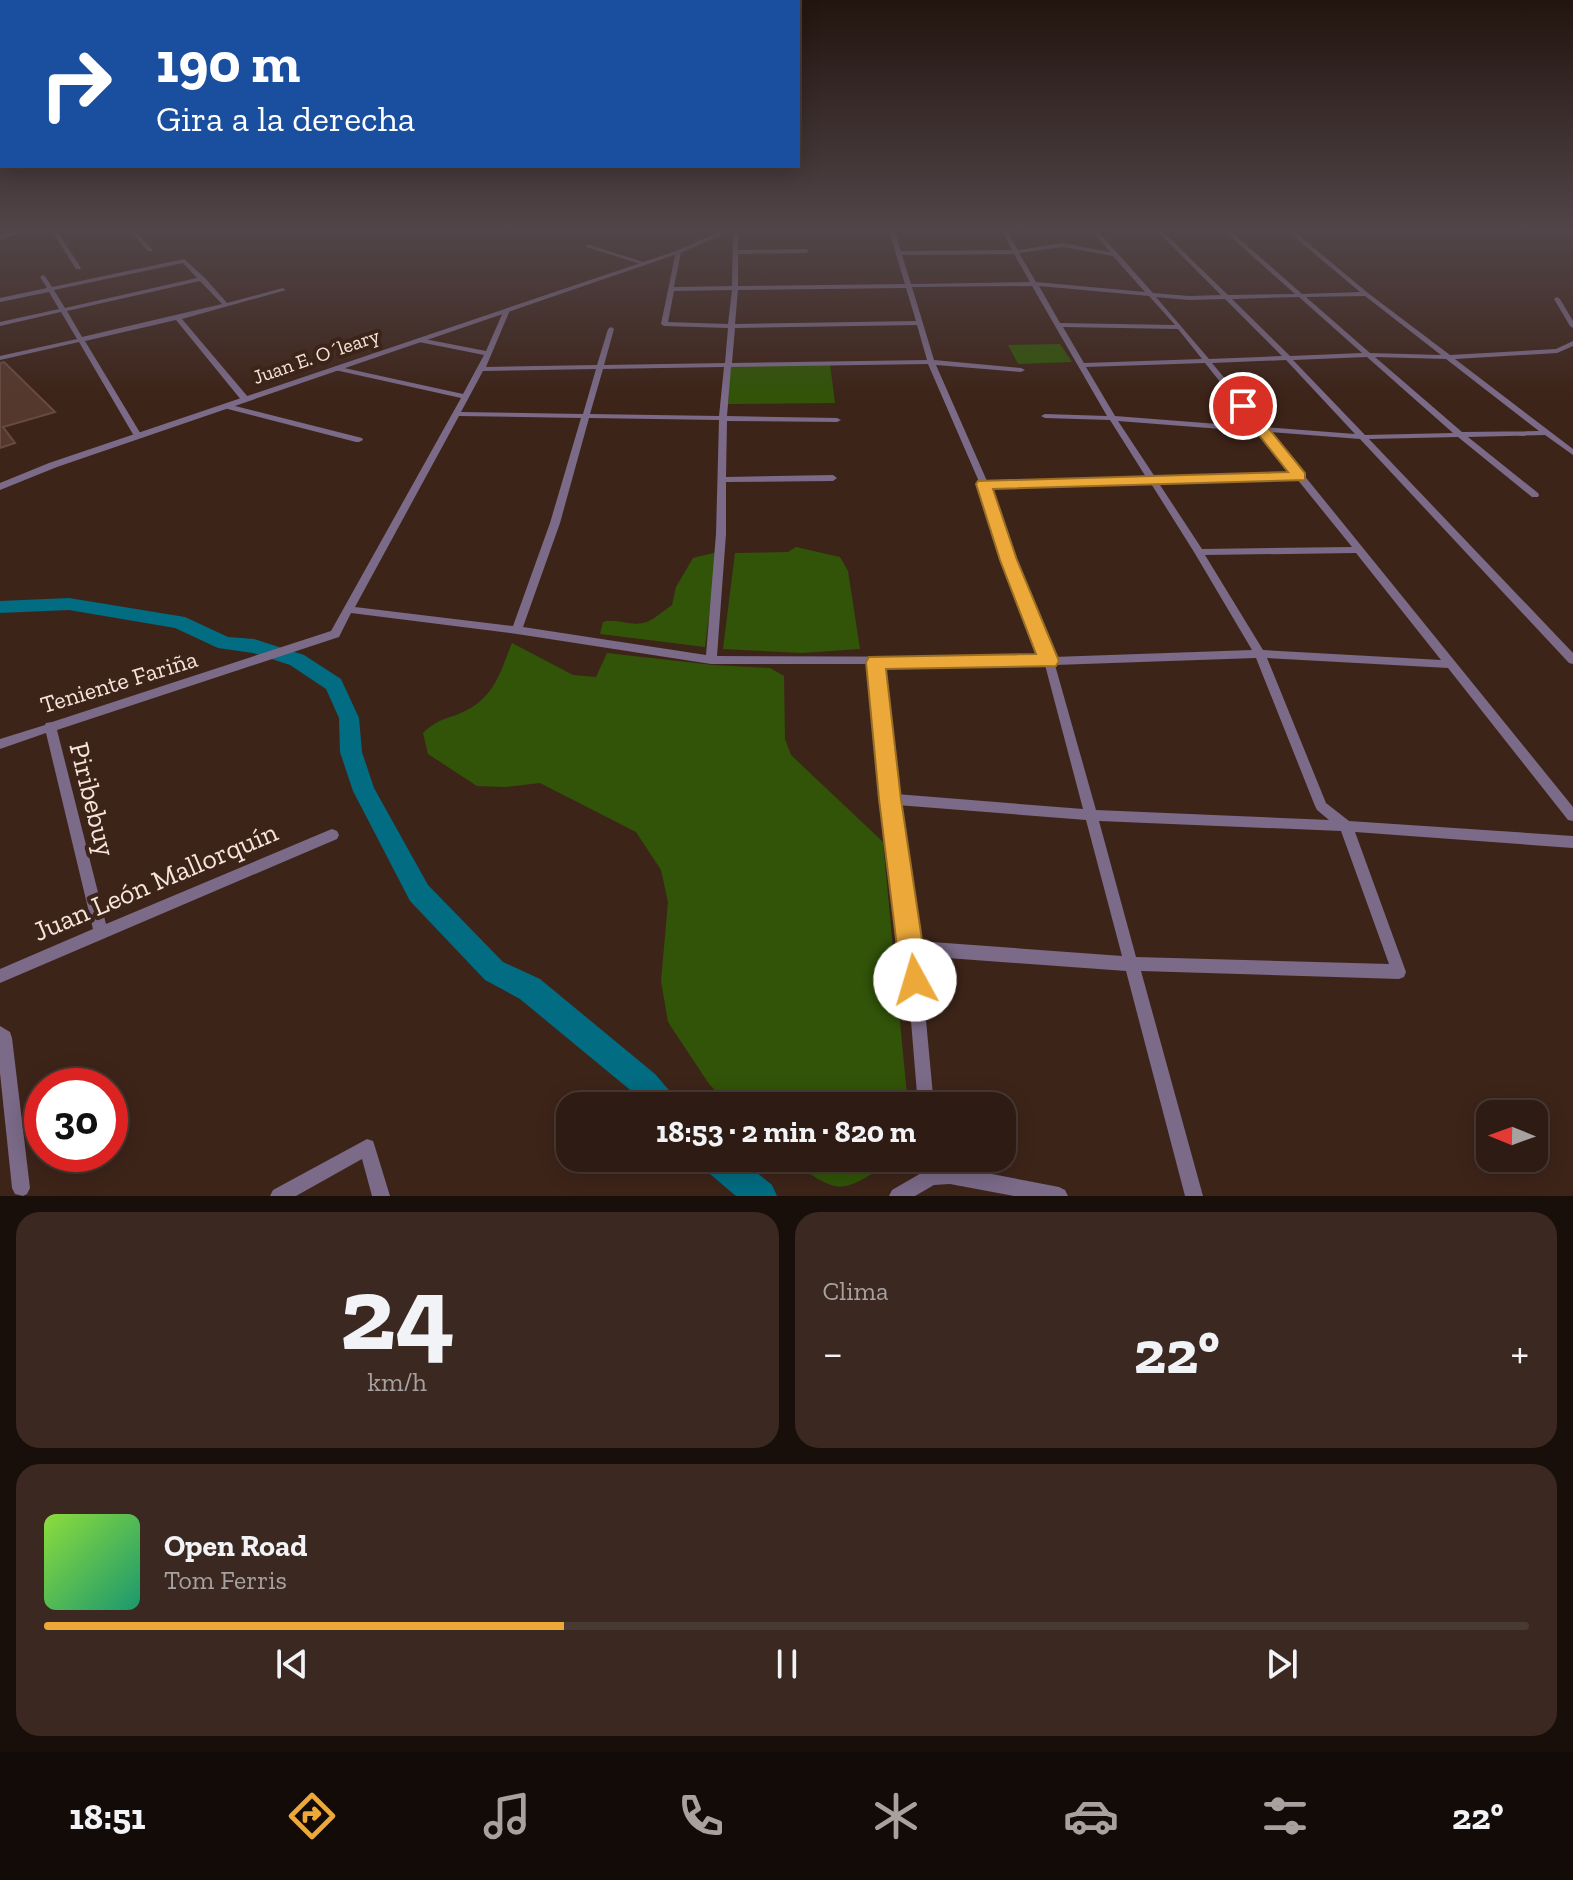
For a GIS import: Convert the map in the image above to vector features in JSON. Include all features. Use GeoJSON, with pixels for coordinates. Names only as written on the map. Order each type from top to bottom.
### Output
{"type":"FeatureCollection","features":[{"type":"Feature","properties":{"kind":"street"},"geometry":{"type":"LineString","coordinates":[[47,284],[138,436]]}},
{"type":"Feature","properties":{"kind":"street"},"geometry":{"type":"LineString","coordinates":[[0,300],[71,284]]}},
{"type":"Feature","properties":{"kind":"street"},"geometry":{"type":"LineString","coordinates":[[0,324],[182,284]]}},
{"type":"Feature","properties":{"kind":"street"},"geometry":{"type":"LineString","coordinates":[[207,284],[226,305]]}},
{"type":"Feature","properties":{"kind":"street","name":"Juan E. O´leary"},"geometry":{"type":"LineString","coordinates":[[0,487],[138,436],[583,284]]}},
{"type":"Feature","properties":{"kind":"street"},"geometry":{"type":"LineString","coordinates":[[671,284],[664,324],[919,323]]}},
{"type":"Feature","properties":{"kind":"street"},"geometry":{"type":"LineString","coordinates":[[711,660],[723,480],[723,418],[735,284]]}},
{"type":"Feature","properties":{"kind":"street"},"geometry":{"type":"LineString","coordinates":[[670,289],[1035,284],[1151,295],[1366,294]]}},
{"type":"Feature","properties":{"kind":"street"},"geometry":{"type":"LineString","coordinates":[[912,948],[1132,964],[1399,972],[1346,826],[1321,806],[1260,654],[1199,552],[1112,418],[1035,284]]}},
{"type":"Feature","properties":{"kind":"street"},"geometry":{"type":"LineString","coordinates":[[1141,284],[1180,327],[1573,816]]}},
{"type":"Feature","properties":{"kind":"street"},"geometry":{"type":"LineString","coordinates":[[1213,284],[1287,357],[1573,660]]}},
{"type":"Feature","properties":{"kind":"street"},"geometry":{"type":"LineString","coordinates":[[1286,284],[1460,435],[1535,495]]}},
{"type":"Feature","properties":{"kind":"street"},"geometry":{"type":"LineString","coordinates":[[1354,284],[1573,453]]}},
{"type":"Feature","properties":{"kind":"street"},"geometry":{"type":"LineString","coordinates":[[910,286],[931,362],[984,484],[1008,560],[1049,661],[1194,1196]]}},
{"type":"Feature","properties":{"kind":"street"},"geometry":{"type":"LineString","coordinates":[[0,358],[178,318],[283,290]]}},
{"type":"Feature","properties":{"kind":"street"},"geometry":{"type":"LineString","coordinates":[[1557,299],[1573,326]]}},
{"type":"Feature","properties":{"kind":"street","name":"Teniente Fariña"},"geometry":{"type":"LineString","coordinates":[[0,744],[252,664],[335,634],[351,610],[481,369],[507,310]]}},
{"type":"Feature","properties":{"kind":"street"},"geometry":{"type":"LineString","coordinates":[[178,318],[245,399]]}},
{"type":"Feature","properties":{"kind":"street"},"geometry":{"type":"LineString","coordinates":[[1059,325],[1180,327]]}},
{"type":"Feature","properties":{"kind":"street"},"geometry":{"type":"LineString","coordinates":[[517,630],[555,523],[611,329]]}},
{"type":"Feature","properties":{"kind":"street"},"geometry":{"type":"LineString","coordinates":[[419,340],[486,353]]}},
{"type":"Feature","properties":{"kind":"street"},"geometry":{"type":"LineString","coordinates":[[1084,365],[1368,355],[1451,357],[1557,351],[1573,343]]}},
{"type":"Feature","properties":{"kind":"street"},"geometry":{"type":"LineString","coordinates":[[481,369],[931,362],[1021,370]]}},
{"type":"Feature","properties":{"kind":"street"},"geometry":{"type":"LineString","coordinates":[[338,368],[466,397]]}},
{"type":"Feature","properties":{"kind":"street"},"geometry":{"type":"LineString","coordinates":[[227,406],[236,411],[359,440]]}},
{"type":"Feature","properties":{"kind":"street"},"geometry":{"type":"LineString","coordinates":[[457,414],[837,420]]}},
{"type":"Feature","properties":{"kind":"street"},"geometry":{"type":"LineString","coordinates":[[1045,416],[1112,418],[1362,437],[1548,433]]}},
{"type":"Feature","properties":{"kind":"street"},"geometry":{"type":"LineString","coordinates":[[984,484],[1300,476]]}},
{"type":"Feature","properties":{"kind":"street"},"geometry":{"type":"LineString","coordinates":[[723,480],[833,478]]}},
{"type":"Feature","properties":{"kind":"street"},"geometry":{"type":"LineString","coordinates":[[1199,552],[1359,550]]}},
{"type":"Feature","properties":{"kind":"street"},"geometry":{"type":"LineString","coordinates":[[351,610],[517,630],[711,660],[1049,661],[1260,654],[1451,664]]}},
{"type":"Feature","properties":{"kind":"street"},"geometry":{"type":"LineString","coordinates":[[876,662],[890,799],[912,948],[925,1092]]}},
{"type":"Feature","properties":{"kind":"street","name":"Piribebuy"},"geometry":{"type":"LineString","coordinates":[[50,726],[101,931]]}},
{"type":"Feature","properties":{"kind":"street"},"geometry":{"type":"LineString","coordinates":[[890,799],[1092,815],[1346,826],[1573,842]]}},
{"type":"Feature","properties":{"kind":"street","name":"Juan León Mallorquín"},"geometry":{"type":"LineString","coordinates":[[0,976],[332,835]]}},
{"type":"Feature","properties":{"kind":"street"},"geometry":{"type":"LineString","coordinates":[[0,1034],[4,1038],[21,1188]]}},
{"type":"Feature","properties":{"kind":"street"},"geometry":{"type":"LineString","coordinates":[[279,1196],[367,1147],[381,1196]]}},
{"type":"Feature","properties":{"kind":"street"},"geometry":{"type":"LineString","coordinates":[[899,1195],[925,1172]]}},
{"type":"Feature","properties":{"kind":"street"},"geometry":{"type":"LineString","coordinates":[[943,1172],[1059,1196]]}},
{"type":"Feature","properties":{"kind":"green space"},"geometry":{"type":"Polygon","coordinates":[[[1060,344],[1072,362],[1018,364],[1008,345],[1060,344]]]}},
{"type":"Feature","properties":{"kind":"green space"},"geometry":{"type":"Polygon","coordinates":[[[830,364],[835,403],[728,404],[730,365],[830,364]]]}},
{"type":"Feature","properties":{"kind":"green space"},"geometry":{"type":"Polygon","coordinates":[[[796,547],[840,557],[848,571],[860,649],[802,653],[723,649],[735,553],[788,552],[796,547]]]}},
{"type":"Feature","properties":{"kind":"green space"},"geometry":{"type":"Polygon","coordinates":[[[717,552],[705,647],[600,634],[603,622],[638,624],[658,616],[672,605],[676,587],[693,558],[717,552]]]}},
{"type":"Feature","properties":{"kind":"green space"},"geometry":{"type":"Polygon","coordinates":[[[512,643],[573,675],[596,677],[607,653],[770,668],[784,676],[785,739],[791,755],[883,842],[907,1092],[717,1092],[709,1084],[668,1022],[661,981],[668,902],[661,870],[636,832],[540,783],[477,786],[428,754],[423,733],[440,721],[477,704],[491,690],[512,643]]]}},
{"type":"Feature","properties":{"kind":"green space"},"geometry":{"type":"Polygon","coordinates":[[[807,1172],[874,1172],[850,1185],[830,1185],[807,1172]]]}},
{"type":"Feature","properties":{"kind":"building"},"geometry":{"type":"Polygon","coordinates":[[[4,362],[55,412],[3,427],[15,443],[0,448],[0,363],[4,362]]]}},
{"type":"Feature","properties":{"kind":"waterway"},"geometry":{"type":"LineString","coordinates":[[0,607],[69,604],[178,622],[225,643],[254,646],[297,660],[334,684],[349,718],[351,752],[364,791],[419,893],[494,971],[530,989],[652,1092]]}},
{"type":"Feature","properties":{"kind":"waterway"},"geometry":{"type":"LineString","coordinates":[[732,1172],[761,1196]]}},
{"type":"Feature","properties":{"kind":"route"},"geometry":{"type":"LineString","coordinates":[[915,980],[890,799],[876,662],[1049,661],[1008,560],[984,484],[1300,476],[1243,406]]}}]}
